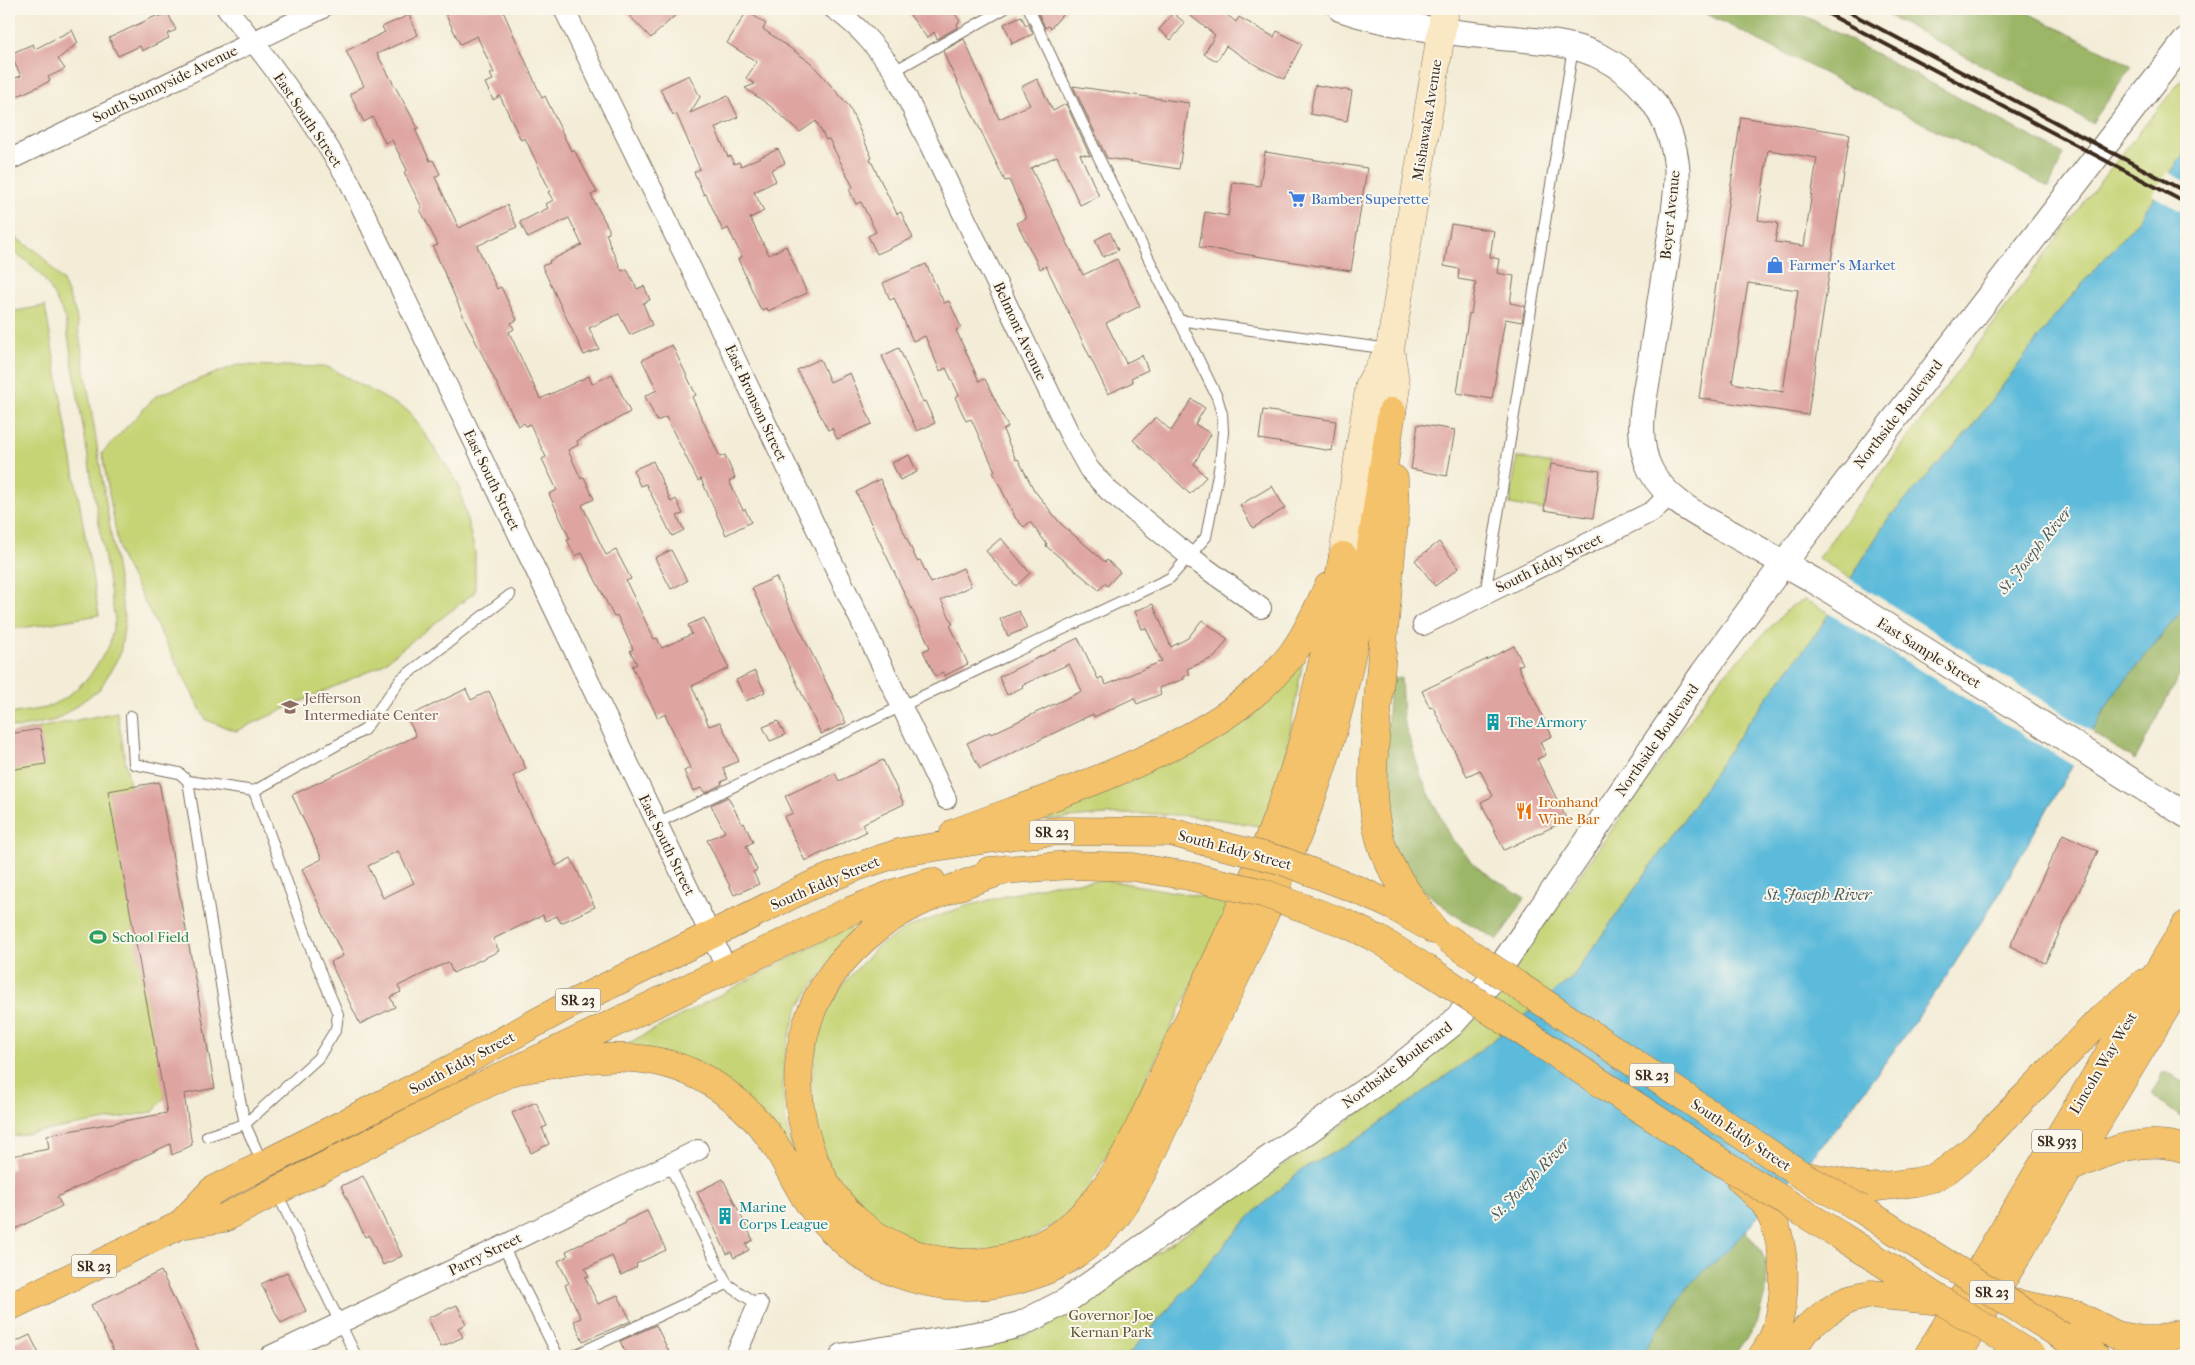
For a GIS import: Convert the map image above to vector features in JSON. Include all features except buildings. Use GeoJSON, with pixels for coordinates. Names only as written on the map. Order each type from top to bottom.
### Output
{"type":"FeatureCollection","features":[{"type":"Feature","properties":{"kind":"main road","name":"Mishawaka Avenue"},"geometry":{"type":"LineString","coordinates":[[1392,412],[1396,387],[1390,349],[1443,20]]}},
{"type":"Feature","properties":{"kind":"main road","name":"Mishawaka Avenue"},"geometry":{"type":"LineString","coordinates":[[1343,556],[1370,384],[1390,349]]}},
{"type":"Feature","properties":{"kind":"main road"},"geometry":{"type":"LineString","coordinates":[[1392,412],[1395,511],[1375,744],[1374,808],[1379,838],[1386,859],[1396,876],[1440,934]]}},
{"type":"Feature","properties":{"kind":"main road"},"geometry":{"type":"LineString","coordinates":[[518,1070],[599,1057],[627,1056],[685,1070],[709,1081],[733,1098],[753,1117],[781,1153],[803,1194],[819,1217],[834,1232],[860,1254],[884,1268],[914,1279],[945,1284],[997,1286],[1049,1270],[1071,1258],[1109,1226],[1126,1202],[1259,928],[1317,780],[1348,672],[1363,596],[1392,412]]}},
{"type":"Feature","properties":{"kind":"main road"},"geometry":{"type":"LineString","coordinates":[[902,852],[1065,794],[1193,736],[1231,713],[1258,692],[1292,654],[1309,628],[1343,556]]}},
{"type":"Feature","properties":{"kind":"main road"},"geometry":{"type":"LineString","coordinates":[[1007,869],[906,909],[878,927],[854,948],[830,976],[818,998],[804,1034],[798,1071],[799,1104],[806,1136],[820,1172],[837,1199],[857,1222],[883,1240],[913,1254],[938,1262],[966,1264],[1001,1260],[1051,1239],[1090,1208],[1114,1174],[1233,925],[1279,815],[1299,756],[1326,646],[1343,556]]}},
{"type":"Feature","properties":{"kind":"main road","name":"South Eddy Street"},"geometry":{"type":"LineString","coordinates":[[180,1225],[212,1191],[467,1061],[563,1008],[710,934],[812,885],[856,867],[902,852],[1015,835],[1060,831],[1171,832],[1280,860],[1358,890],[1393,906],[1440,934],[1803,1176],[1865,1198],[1922,1248],[2005,1301],[2069,1325],[2095,1356]]}},
{"type":"Feature","properties":{"kind":"main road","name":"South Eddy Street"},"geometry":{"type":"LineString","coordinates":[[9,1307],[180,1225],[224,1218],[463,1095],[850,911],[895,892],[952,876],[1007,869],[1071,865],[1124,867],[1189,876],[1263,893],[1347,924],[1378,939],[1427,969],[1729,1167],[1841,1236],[1900,1287],[1942,1301],[2032,1356]]}},
{"type":"Feature","properties":{"kind":"main road","name":"Lincoln Way West"},"geometry":{"type":"LineString","coordinates":[[1928,1356],[2186,925]]}},
{"type":"Feature","properties":{"kind":"main road"},"geometry":{"type":"LineString","coordinates":[[1865,1198],[1933,1178],[1947,1170],[1977,1146],[2101,1019],[2157,973]]}},
{"type":"Feature","properties":{"kind":"main road","name":"Lincoln Way West"},"geometry":{"type":"LineString","coordinates":[[1957,1356],[2186,974]]}},
{"type":"Feature","properties":{"kind":"main road"},"geometry":{"type":"LineString","coordinates":[[2070,1168],[2110,1150],[2132,1144],[2158,1142],[2186,1149]]}},
{"type":"Feature","properties":{"kind":"main road"},"geometry":{"type":"LineString","coordinates":[[1729,1167],[1765,1204],[1780,1240],[1784,1272],[1781,1311],[1775,1331],[1762,1356]]}},
{"type":"Feature","properties":{"kind":"main road"},"geometry":{"type":"LineString","coordinates":[[1788,1356],[1806,1329],[1827,1312],[1849,1299],[1900,1287]]}},
{"type":"Feature","properties":{"kind":"main road"},"geometry":{"type":"LineString","coordinates":[[2069,1325],[2142,1340],[2158,1340],[2186,1332]]}},
{"type":"Feature","properties":{"kind":"street","name":"East South Street"},"geometry":{"type":"LineString","coordinates":[[227,9],[254,42],[320,132],[349,181],[727,970]]}},
{"type":"Feature","properties":{"kind":"street","name":"South Sunnyside Avenue"},"geometry":{"type":"LineString","coordinates":[[9,160],[321,9]]}},
{"type":"Feature","properties":{"kind":"street","name":"East Bronson Street"},"geometry":{"type":"LineString","coordinates":[[564,9],[727,342],[946,799]]}},
{"type":"Feature","properties":{"kind":"street","name":"Belmont Avenue"},"geometry":{"type":"LineString","coordinates":[[834,9],[854,23],[871,40],[894,71],[1070,435],[1089,469],[1109,491],[1189,556],[1261,608]]}},
{"type":"Feature","properties":{"kind":"street","name":"Beyer Avenue"},"geometry":{"type":"LineString","coordinates":[[1341,9],[1394,23],[1443,20],[1573,47],[1594,54],[1617,66],[1638,83],[1650,96],[1661,113],[1674,147],[1677,173],[1672,220],[1644,401],[1642,436],[1644,452],[1651,470],[1670,495]]}},
{"type":"Feature","properties":{"kind":"street","name":"Northside Boulevard"},"geometry":{"type":"LineString","coordinates":[[843,1356],[990,1332],[1021,1324],[1050,1310],[1066,1301],[1396,1069],[1451,1025],[1491,981],[1703,673],[1784,563],[2186,40]]}},
{"type":"Feature","properties":{"kind":"street","name":"East Sample Street"},"geometry":{"type":"LineString","coordinates":[[1670,495],[1688,509],[1784,563],[2186,816]]}},
{"type":"Feature","properties":{"kind":"street","name":"South Eddy Street"},"geometry":{"type":"LineString","coordinates":[[1424,625],[1653,511],[1670,495]]}},
{"type":"Feature","properties":{"kind":"street","name":"Parry Street"},"geometry":{"type":"LineString","coordinates":[[270,1356],[503,1246],[698,1150]]}},
{"type":"Feature","properties":{"kind":"street"},"geometry":{"type":"LineString","coordinates":[[735,1356],[758,1304]]}},
{"type":"Feature","properties":{"kind":"lane"},"geometry":{"type":"LineString","coordinates":[[894,71],[1004,9]]}},
{"type":"Feature","properties":{"kind":"lane"},"geometry":{"type":"LineString","coordinates":[[657,823],[1170,578],[1206,537],[1220,464],[1223,432],[1222,414],[1217,397],[1178,320],[1029,9]]}},
{"type":"Feature","properties":{"kind":"lane"},"geometry":{"type":"LineString","coordinates":[[1485,595],[1573,47]]}},
{"type":"Feature","properties":{"kind":"lane"},"geometry":{"type":"LineString","coordinates":[[1178,320],[1390,349]]}},
{"type":"Feature","properties":{"kind":"lane"},"geometry":{"type":"LineString","coordinates":[[130,716],[134,764],[179,773],[188,781],[254,791],[364,730],[401,679],[510,595]]}},
{"type":"Feature","properties":{"kind":"lane"},"geometry":{"type":"LineString","coordinates":[[188,781],[245,1124],[263,1166]]}},
{"type":"Feature","properties":{"kind":"lane"},"geometry":{"type":"LineString","coordinates":[[207,1136],[245,1124],[318,1058],[336,1029],[338,1014],[311,950],[254,791]]}},
{"type":"Feature","properties":{"kind":"lane"},"geometry":{"type":"LineString","coordinates":[[669,1164],[727,1284],[758,1304]]}},
{"type":"Feature","properties":{"kind":"lane"},"geometry":{"type":"LineString","coordinates":[[277,1192],[356,1356]]}},
{"type":"Feature","properties":{"kind":"lane"},"geometry":{"type":"LineString","coordinates":[[503,1246],[558,1356]]}},
{"type":"Feature","properties":{"kind":"lane"},"geometry":{"type":"LineString","coordinates":[[574,1356],[727,1284]]}},
{"type":"Feature","properties":{"kind":"green space"},"geometry":{"type":"Polygon","coordinates":[[[1697,9],[1792,9],[2064,154],[2049,187],[1697,9]]]}},
{"type":"Feature","properties":{"kind":"green space"},"geometry":{"type":"Polygon","coordinates":[[[1876,9],[2020,9],[2132,66],[2092,123],[1876,9]]]}},
{"type":"Feature","properties":{"kind":"green space"},"geometry":{"type":"Polygon","coordinates":[[[2186,74],[2186,150],[2140,218],[2058,312],[1971,428],[1887,520],[1851,579],[1818,558],[2098,184],[2186,74]]]}},
{"type":"Feature","properties":{"kind":"green space"},"geometry":{"type":"Polygon","coordinates":[[[9,234],[38,252],[63,281],[76,314],[125,622],[120,654],[100,689],[56,720],[17,728],[9,726],[9,714],[46,708],[67,697],[89,677],[109,646],[115,620],[65,318],[49,287],[37,270],[20,256],[9,250],[9,234]]]}},
{"type":"Feature","properties":{"kind":"green space"},"geometry":{"type":"Polygon","coordinates":[[[45,306],[99,615],[9,630],[9,312],[45,306]]]}},
{"type":"Feature","properties":{"kind":"green space"},"geometry":{"type":"Polygon","coordinates":[[[237,365],[328,367],[410,412],[458,483],[475,552],[475,592],[380,666],[236,731],[206,720],[120,555],[102,453],[156,396],[237,365]]]}},
{"type":"Feature","properties":{"kind":"green space"},"geometry":{"type":"Polygon","coordinates":[[[1517,457],[1551,464],[1544,510],[1510,504],[1517,457]]]}},
{"type":"Feature","properties":{"kind":"green space","name":"Governor Joe Kernan Park"},"geometry":{"type":"Polygon","coordinates":[[[1805,600],[1830,613],[1747,724],[1678,828],[1571,979],[1464,1063],[1358,1139],[1300,1171],[1250,1216],[1127,1356],[928,1356],[1021,1337],[1070,1313],[1391,1091],[1464,1030],[1502,984],[1717,682],[1791,606],[1805,600]]]}},
{"type":"Feature","properties":{"kind":"green space"},"geometry":{"type":"Polygon","coordinates":[[[2186,605],[2186,663],[2135,760],[2092,732],[2112,697],[2186,605]]]}},
{"type":"Feature","properties":{"kind":"green space"},"geometry":{"type":"Polygon","coordinates":[[[1303,660],[1284,765],[1264,827],[1232,821],[1167,814],[1112,815],[1046,820],[1042,813],[1209,742],[1239,723],[1267,701],[1303,660]]]}},
{"type":"Feature","properties":{"kind":"green space"},"geometry":{"type":"Polygon","coordinates":[[[1401,677],[1403,719],[1422,779],[1450,837],[1478,868],[1525,898],[1498,940],[1458,917],[1435,900],[1412,879],[1395,855],[1383,799],[1390,679],[1401,677]]]}},
{"type":"Feature","properties":{"kind":"green space","name":"School Field"},"geometry":{"type":"Polygon","coordinates":[[[117,712],[130,787],[159,782],[215,1088],[165,1097],[153,1112],[9,1137],[9,734],[117,712]]]}},
{"type":"Feature","properties":{"kind":"green space"},"geometry":{"type":"Polygon","coordinates":[[[1106,880],[1232,902],[1122,1128],[1081,1200],[1060,1221],[1028,1240],[992,1251],[949,1251],[908,1240],[852,1203],[832,1173],[816,1133],[811,1089],[816,1046],[825,1015],[841,986],[877,947],[909,927],[966,906],[1053,884],[1106,880]]]}},
{"type":"Feature","properties":{"kind":"green space"},"geometry":{"type":"Polygon","coordinates":[[[849,927],[853,932],[818,978],[799,1007],[787,1045],[783,1078],[784,1110],[795,1159],[768,1122],[621,1047],[849,927]]]}},
{"type":"Feature","properties":{"kind":"green space"},"geometry":{"type":"Polygon","coordinates":[[[2163,1072],[2186,1083],[2186,1121],[2151,1095],[2163,1072]]]}},
{"type":"Feature","properties":{"kind":"green space"},"geometry":{"type":"Polygon","coordinates":[[[1745,1231],[1760,1249],[1765,1260],[1767,1287],[1757,1323],[1734,1355],[1640,1356],[1688,1286],[1745,1231]]]}},
{"type":"Feature","properties":{"kind":"water","name":"St. Joseph River"},"geometry":{"type":"Polygon","coordinates":[[[2186,150],[2186,605],[2112,697],[1997,897],[1943,982],[1889,1057],[1835,1130],[1731,1247],[1688,1286],[1640,1356],[1127,1356],[1250,1216],[1300,1171],[1358,1139],[1464,1063],[1571,979],[1678,828],[1747,724],[1818,631],[1887,520],[1971,428],[2058,312],[2140,218],[2186,150]]]}},
{"type":"Feature","properties":{"kind":"pier"},"geometry":{"type":"Polygon","coordinates":[[[2168,172],[2186,182],[2186,214],[2152,195],[2168,172]]]}},
{"type":"Feature","properties":{"kind":"pier"},"geometry":{"type":"Polygon","coordinates":[[[1849,578],[2094,733],[2075,767],[1827,612],[1849,578]]]}},
{"type":"Feature","properties":{"kind":"railway"},"geometry":{"type":"LineString","coordinates":[[1819,9],[2186,203]]}},
{"type":"Feature","properties":{"kind":"railway"},"geometry":{"type":"LineString","coordinates":[[1843,9],[2186,192]]}},
{"type":"Feature","properties":{"kind":"place","name":"Bamber Superette"},"geometry":{"type":"Point","coordinates":[1297,199]}},
{"type":"Feature","properties":{"kind":"place","name":"Farmer's Market"},"geometry":{"type":"Point","coordinates":[1775,265]}},
{"type":"Feature","properties":{"kind":"place","name":"Jefferson Intermediate Center"},"geometry":{"type":"Point","coordinates":[290,707]}},
{"type":"Feature","properties":{"kind":"place","name":"The Armory"},"geometry":{"type":"Point","coordinates":[1493,722]}},
{"type":"Feature","properties":{"kind":"place","name":"Ironhand Wine Bar"},"geometry":{"type":"Point","coordinates":[1524,811]}},
{"type":"Feature","properties":{"kind":"place","name":"School Field"},"geometry":{"type":"Point","coordinates":[98,937]}},
{"type":"Feature","properties":{"kind":"place","name":"Marine Corps League"},"geometry":{"type":"Point","coordinates":[725,1216]}}]}
